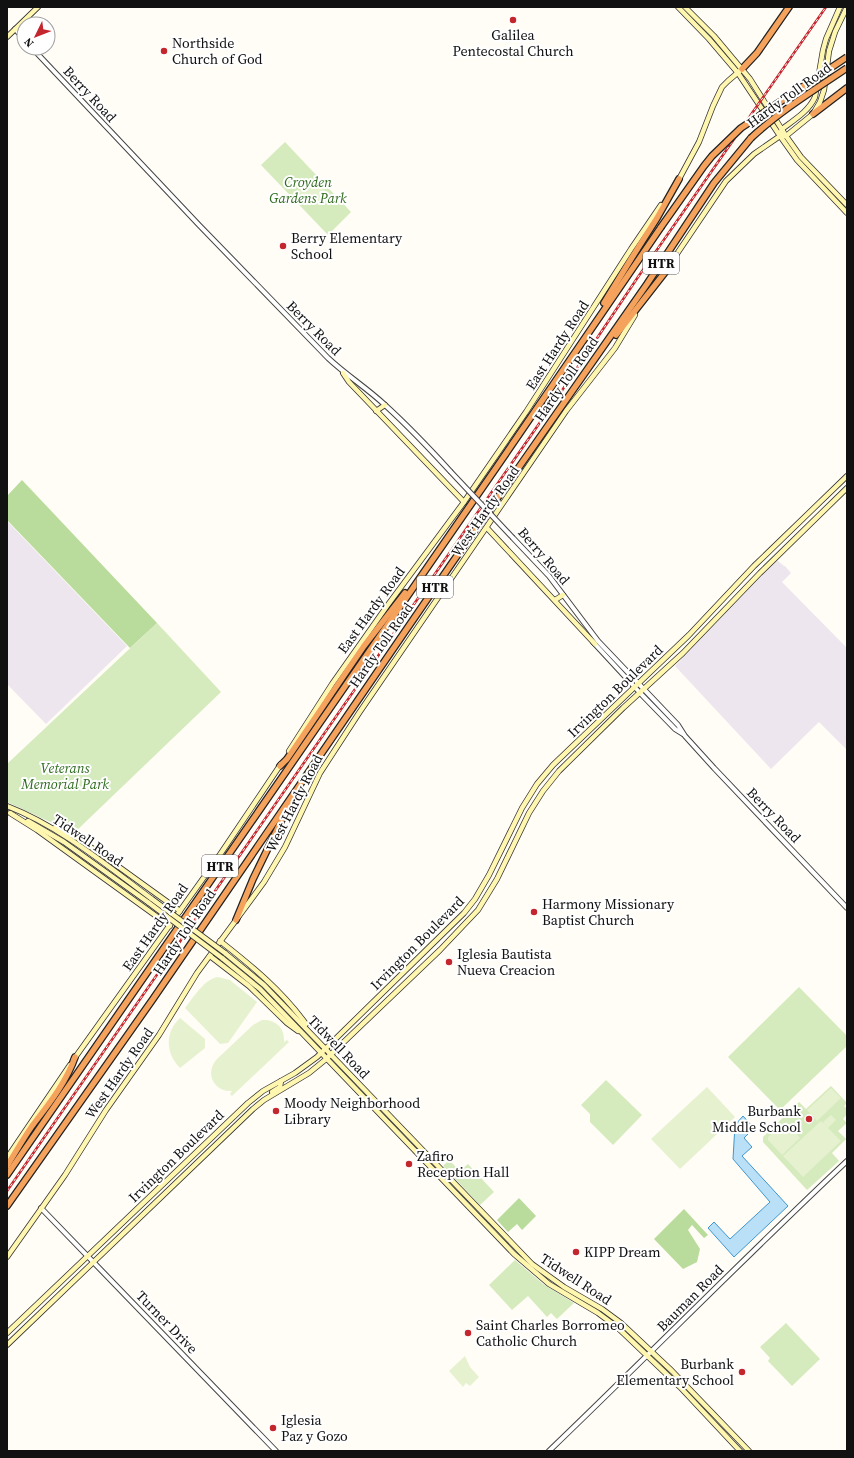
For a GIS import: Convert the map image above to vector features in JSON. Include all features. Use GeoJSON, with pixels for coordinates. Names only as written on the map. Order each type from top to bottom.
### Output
{"type":"FeatureCollection","features":[{"type":"Feature","properties":{"kind":"highway"},"geometry":{"type":"LineString","coordinates":[[740,71],[757,53],[789,7]]}},
{"type":"Feature","properties":{"kind":"highway","name":"Hardy Toll Road"},"geometry":{"type":"LineString","coordinates":[[7,1175],[704,166],[741,128],[847,57]]}},
{"type":"Feature","properties":{"kind":"highway","name":"Hardy Toll Road"},"geometry":{"type":"LineString","coordinates":[[7,1206],[153,999],[452,563],[647,284],[714,183],[751,138],[785,111],[847,68]]}},
{"type":"Feature","properties":{"kind":"highway"},"geometry":{"type":"LineString","coordinates":[[813,114],[847,88]]}},
{"type":"Feature","properties":{"kind":"highway"},"geometry":{"type":"LineString","coordinates":[[591,328],[610,294],[658,218],[679,179]]}},
{"type":"Feature","properties":{"kind":"highway"},"geometry":{"type":"LineString","coordinates":[[574,389],[666,271]]}},
{"type":"Feature","properties":{"kind":"highway"},"geometry":{"type":"LineString","coordinates":[[280,766],[291,754],[376,629],[434,557]]}},
{"type":"Feature","properties":{"kind":"highway"},"geometry":{"type":"LineString","coordinates":[[236,920],[253,879],[298,786]]}},
{"type":"Feature","properties":{"kind":"highway"},"geometry":{"type":"LineString","coordinates":[[7,1166],[72,1067],[75,1057]]}},
{"type":"Feature","properties":{"kind":"main road"},"geometry":{"type":"LineString","coordinates":[[7,37],[38,7]]}},
{"type":"Feature","properties":{"kind":"main road"},"geometry":{"type":"LineString","coordinates":[[678,7],[690,16],[712,38],[740,71],[750,80],[801,157],[847,205]]}},
{"type":"Feature","properties":{"kind":"main road"},"geometry":{"type":"LineString","coordinates":[[685,7],[690,16]]}},
{"type":"Feature","properties":{"kind":"main road"},"geometry":{"type":"LineString","coordinates":[[780,136],[782,129],[809,108],[813,103],[826,39],[840,7]]}},
{"type":"Feature","properties":{"kind":"main road"},"geometry":{"type":"LineString","coordinates":[[780,136],[786,136],[813,114],[820,102],[824,90],[829,51],[835,32],[847,7]]}},
{"type":"Feature","properties":{"kind":"main road"},"geometry":{"type":"LineString","coordinates":[[740,71],[780,136],[806,170],[847,213]]}},
{"type":"Feature","properties":{"kind":"main road","name":"East Hardy Road"},"geometry":{"type":"LineString","coordinates":[[7,1158],[75,1057],[217,859],[280,766],[332,684],[464,502],[526,412],[631,249],[679,179],[699,142],[722,87],[740,71]]}},
{"type":"Feature","properties":{"kind":"main road","name":"West Hardy Road"},"geometry":{"type":"LineString","coordinates":[[7,1257],[110,1104],[159,1035],[193,979],[273,868],[285,847],[320,773],[412,634],[487,528],[566,411],[615,348],[641,304],[666,271],[726,181],[748,160],[780,136]]}},
{"type":"Feature","properties":{"kind":"main road"},"geometry":{"type":"LineString","coordinates":[[806,170],[811,166]]}},
{"type":"Feature","properties":{"kind":"main road"},"geometry":{"type":"LineString","coordinates":[[343,373],[349,382],[376,411],[464,502]]}},
{"type":"Feature","properties":{"kind":"main road"},"geometry":{"type":"LineString","coordinates":[[376,411],[385,405]]}},
{"type":"Feature","properties":{"kind":"main road","name":"Irvington Boulevard"},"geometry":{"type":"LineString","coordinates":[[7,1333],[248,1103],[263,1091],[306,1066],[322,1052],[464,913],[476,899],[522,808],[537,784],[553,765],[689,635],[754,566],[847,476]]}},
{"type":"Feature","properties":{"kind":"main road","name":"Irvington Boulevard"},"geometry":{"type":"LineString","coordinates":[[7,1345],[264,1100],[309,1073],[332,1054],[440,950],[474,914],[491,890],[529,813],[543,791],[559,771],[675,661],[776,557],[847,488]]}},
{"type":"Feature","properties":{"kind":"main road"},"geometry":{"type":"LineString","coordinates":[[487,528],[595,644]]}},
{"type":"Feature","properties":{"kind":"main road"},"geometry":{"type":"LineString","coordinates":[[555,600],[563,595]]}},
{"type":"Feature","properties":{"kind":"main road"},"geometry":{"type":"LineString","coordinates":[[718,617],[717,609],[719,603]]}},
{"type":"Feature","properties":{"kind":"main road","name":"Tidwell Road"},"geometry":{"type":"LineString","coordinates":[[7,806],[41,822],[68,838],[264,985],[332,1054],[360,1088],[514,1254],[549,1284],[598,1313],[617,1327],[680,1387],[740,1451]]}},
{"type":"Feature","properties":{"kind":"main road"},"geometry":{"type":"LineString","coordinates":[[9,813],[37,830],[170,926]]}},
{"type":"Feature","properties":{"kind":"main road","name":"Tidwell Road"},"geometry":{"type":"LineString","coordinates":[[9,813],[35,825],[64,842],[150,901]]}},
{"type":"Feature","properties":{"kind":"main road"},"geometry":{"type":"LineString","coordinates":[[41,822],[77,838],[180,911]]}},
{"type":"Feature","properties":{"kind":"main road"},"geometry":{"type":"LineString","coordinates":[[162,920],[167,920],[171,915],[172,911],[169,904]]}},
{"type":"Feature","properties":{"kind":"main road"},"geometry":{"type":"LineString","coordinates":[[220,941],[274,986],[289,1002],[314,1035]]}},
{"type":"Feature","properties":{"kind":"main road"},"geometry":{"type":"LineString","coordinates":[[218,962],[218,953],[221,949],[228,948]]}},
{"type":"Feature","properties":{"kind":"main road","name":"Tidwell Road"},"geometry":{"type":"LineString","coordinates":[[224,955],[260,989],[327,1058],[360,1088]]}},
{"type":"Feature","properties":{"kind":"main road"},"geometry":{"type":"LineString","coordinates":[[210,956],[250,986],[287,1023],[308,1037]]}},
{"type":"Feature","properties":{"kind":"main road"},"geometry":{"type":"LineString","coordinates":[[362,1014],[368,1020]]}},
{"type":"Feature","properties":{"kind":"main road"},"geometry":{"type":"LineString","coordinates":[[264,1100],[280,1087],[281,1080]]}},
{"type":"Feature","properties":{"kind":"main road"},"geometry":{"type":"LineString","coordinates":[[212,1137],[218,1143]]}},
{"type":"Feature","properties":{"kind":"main road","name":"Tidwell Road"},"geometry":{"type":"LineString","coordinates":[[427,1159],[521,1254],[552,1279],[602,1309],[622,1323],[684,1383],[749,1451]]}},
{"type":"Feature","properties":{"kind":"main road"},"geometry":{"type":"LineString","coordinates":[[175,1172],[182,1178]]}},
{"type":"Feature","properties":{"kind":"main road"},"geometry":{"type":"LineString","coordinates":[[132,1214],[137,1220]]}},
{"type":"Feature","properties":{"kind":"main road"},"geometry":{"type":"LineString","coordinates":[[549,1284],[552,1279]]}},
{"type":"Feature","properties":{"kind":"main road"},"geometry":{"type":"LineString","coordinates":[[55,1287],[61,1293]]}},
{"type":"Feature","properties":{"kind":"main road"},"geometry":{"type":"LineString","coordinates":[[578,1302],[583,1298]]}},
{"type":"Feature","properties":{"kind":"main road"},"geometry":{"type":"LineString","coordinates":[[617,1327],[622,1323]]}},
{"type":"Feature","properties":{"kind":"main road"},"geometry":{"type":"LineString","coordinates":[[680,1387],[684,1383]]}},
{"type":"Feature","properties":{"kind":"main road"},"geometry":{"type":"LineString","coordinates":[[707,1416],[711,1412]]}},
{"type":"Feature","properties":{"kind":"street","name":"Berry Road"},"geometry":{"type":"LineString","coordinates":[[40,56],[281,310],[343,373],[385,405],[415,433],[549,576],[598,641],[678,725],[685,736],[847,908]]}},
{"type":"Feature","properties":{"kind":"street","name":"Berry Road"},"geometry":{"type":"LineString","coordinates":[[581,620],[595,644],[675,729],[685,736]]}},
{"type":"Feature","properties":{"kind":"street","name":"Bauman Road"},"geometry":{"type":"LineString","coordinates":[[549,1451],[691,1311],[847,1161]]}},
{"type":"Feature","properties":{"kind":"street","name":"Turner Drive"},"geometry":{"type":"LineString","coordinates":[[41,1208],[276,1451]]}},
{"type":"Feature","properties":{"kind":"shaded area"},"geometry":{"type":"Polygon","coordinates":[[[7,521],[127,646],[46,724],[7,684],[7,521]]]}},
{"type":"Feature","properties":{"kind":"shaded area"},"geometry":{"type":"Polygon","coordinates":[[[777,560],[791,573],[782,582],[847,648],[847,750],[819,722],[771,769],[675,666],[777,560]]]}},
{"type":"Feature","properties":{"kind":"green space","name":"Croyden Gardens Park"},"geometry":{"type":"Polygon","coordinates":[[[285,142],[351,212],[328,235],[261,165],[285,142]]]}},
{"type":"Feature","properties":{"kind":"green space"},"geometry":{"type":"Polygon","coordinates":[[[311,179],[315,179],[328,194],[323,204],[304,202],[299,189],[311,179]]]}},
{"type":"Feature","properties":{"kind":"green space"},"geometry":{"type":"Polygon","coordinates":[[[22,480],[157,623],[130,648],[7,520],[7,496],[22,480]]]}},
{"type":"Feature","properties":{"kind":"green space","name":"Veterans Memorial Park"},"geometry":{"type":"Polygon","coordinates":[[[157,623],[221,692],[74,833],[7,802],[7,764],[157,623]]]}},
{"type":"Feature","properties":{"kind":"green space"},"geometry":{"type":"Polygon","coordinates":[[[218,977],[230,980],[257,1002],[228,1043],[220,1044],[185,1008],[208,981],[218,977]]]}},
{"type":"Feature","properties":{"kind":"green space"},"geometry":{"type":"Polygon","coordinates":[[[799,987],[847,1036],[847,1046],[780,1110],[728,1057],[799,987]]]}},
{"type":"Feature","properties":{"kind":"green space"},"geometry":{"type":"Polygon","coordinates":[[[180,1018],[205,1039],[205,1048],[180,1068],[175,1062],[169,1049],[169,1036],[180,1018]]]}},
{"type":"Feature","properties":{"kind":"green space"},"geometry":{"type":"Polygon","coordinates":[[[262,1020],[271,1021],[279,1025],[283,1033],[284,1042],[287,1040],[289,1042],[232,1096],[230,1094],[232,1091],[220,1088],[213,1081],[211,1070],[213,1064],[253,1025],[262,1020]]]}},
{"type":"Feature","properties":{"kind":"green space"},"geometry":{"type":"Polygon","coordinates":[[[606,1080],[642,1115],[613,1145],[590,1122],[590,1114],[581,1105],[606,1080]]]}},
{"type":"Feature","properties":{"kind":"green space","name":"Burbank Middle School"},"geometry":{"type":"Polygon","coordinates":[[[831,1086],[847,1103],[844,1106],[847,1109],[847,1114],[843,1119],[847,1123],[838,1131],[846,1139],[832,1153],[839,1161],[807,1190],[763,1142],[763,1137],[799,1102],[806,1109],[831,1086]]]}},
{"type":"Feature","properties":{"kind":"green space"},"geometry":{"type":"Polygon","coordinates":[[[707,1087],[735,1117],[680,1169],[651,1139],[707,1087]]]}},
{"type":"Feature","properties":{"kind":"green space"},"geometry":{"type":"Polygon","coordinates":[[[831,1088],[841,1098],[817,1121],[807,1110],[831,1088]]]}},
{"type":"Feature","properties":{"kind":"green space"},"geometry":{"type":"Polygon","coordinates":[[[831,1115],[836,1120],[828,1128],[841,1141],[803,1177],[783,1156],[821,1121],[825,1125],[823,1122],[831,1115]]]}},
{"type":"Feature","properties":{"kind":"green space"},"geometry":{"type":"Polygon","coordinates":[[[786,1122],[800,1138],[782,1155],[768,1140],[768,1137],[786,1122]]]}},
{"type":"Feature","properties":{"kind":"green space"},"geometry":{"type":"Polygon","coordinates":[[[449,1160],[460,1171],[468,1164],[494,1192],[480,1205],[443,1166],[449,1160]]]}},
{"type":"Feature","properties":{"kind":"green space"},"geometry":{"type":"Polygon","coordinates":[[[519,1198],[536,1216],[522,1230],[517,1224],[508,1232],[497,1220],[519,1198]]]}},
{"type":"Feature","properties":{"kind":"green space"},"geometry":{"type":"Polygon","coordinates":[[[684,1209],[708,1235],[704,1238],[692,1225],[688,1230],[700,1249],[697,1262],[683,1269],[654,1239],[684,1209]]]}},
{"type":"Feature","properties":{"kind":"green space"},"geometry":{"type":"Polygon","coordinates":[[[515,1260],[543,1284],[574,1303],[557,1319],[551,1313],[547,1317],[528,1296],[512,1310],[489,1285],[515,1260]]]}},
{"type":"Feature","properties":{"kind":"green space"},"geometry":{"type":"Polygon","coordinates":[[[786,1323],[820,1359],[792,1386],[768,1361],[770,1358],[760,1347],[786,1323]]]}},
{"type":"Feature","properties":{"kind":"green space"},"geometry":{"type":"Polygon","coordinates":[[[465,1356],[470,1367],[479,1377],[470,1386],[466,1383],[463,1387],[449,1371],[465,1356]]]}},
{"type":"Feature","properties":{"kind":"water"},"geometry":{"type":"Polygon","coordinates":[[[743,1116],[754,1128],[744,1138],[752,1147],[742,1156],[788,1206],[734,1257],[708,1228],[714,1222],[730,1239],[770,1202],[733,1159],[735,1125],[743,1116]]]}},
{"type":"Feature","properties":{"kind":"railway"},"geometry":{"type":"LineString","coordinates":[[7,1191],[826,7]]}},
{"type":"Feature","properties":{"kind":"place","name":"Galilea Pentecostal Church"},"geometry":{"type":"Point","coordinates":[513,20]}},
{"type":"Feature","properties":{"kind":"place","name":"Northside Church of God"},"geometry":{"type":"Point","coordinates":[164,51]}},
{"type":"Feature","properties":{"kind":"place","name":"Berry Elementary School"},"geometry":{"type":"Point","coordinates":[283,246]}},
{"type":"Feature","properties":{"kind":"place","name":"Harmony Missionary Baptist Church"},"geometry":{"type":"Point","coordinates":[534,912]}},
{"type":"Feature","properties":{"kind":"place","name":"Iglesia Bautista Nueva Creacion"},"geometry":{"type":"Point","coordinates":[449,962]}},
{"type":"Feature","properties":{"kind":"place","name":"Moody Neighborhood Library"},"geometry":{"type":"Point","coordinates":[276,1111]}},
{"type":"Feature","properties":{"kind":"place","name":"Burbank Middle School"},"geometry":{"type":"Point","coordinates":[809,1119]}},
{"type":"Feature","properties":{"kind":"place","name":"Zafiro Reception Hall"},"geometry":{"type":"Point","coordinates":[409,1164]}},
{"type":"Feature","properties":{"kind":"place","name":"KIPP Dream"},"geometry":{"type":"Point","coordinates":[576,1252]}},
{"type":"Feature","properties":{"kind":"place","name":"Saint Charles Borromeo Catholic Church"},"geometry":{"type":"Point","coordinates":[468,1333]}},
{"type":"Feature","properties":{"kind":"place","name":"Burbank Elementary School"},"geometry":{"type":"Point","coordinates":[742,1372]}},
{"type":"Feature","properties":{"kind":"place","name":"Iglesia Paz y Gozo"},"geometry":{"type":"Point","coordinates":[273,1428]}}]}
